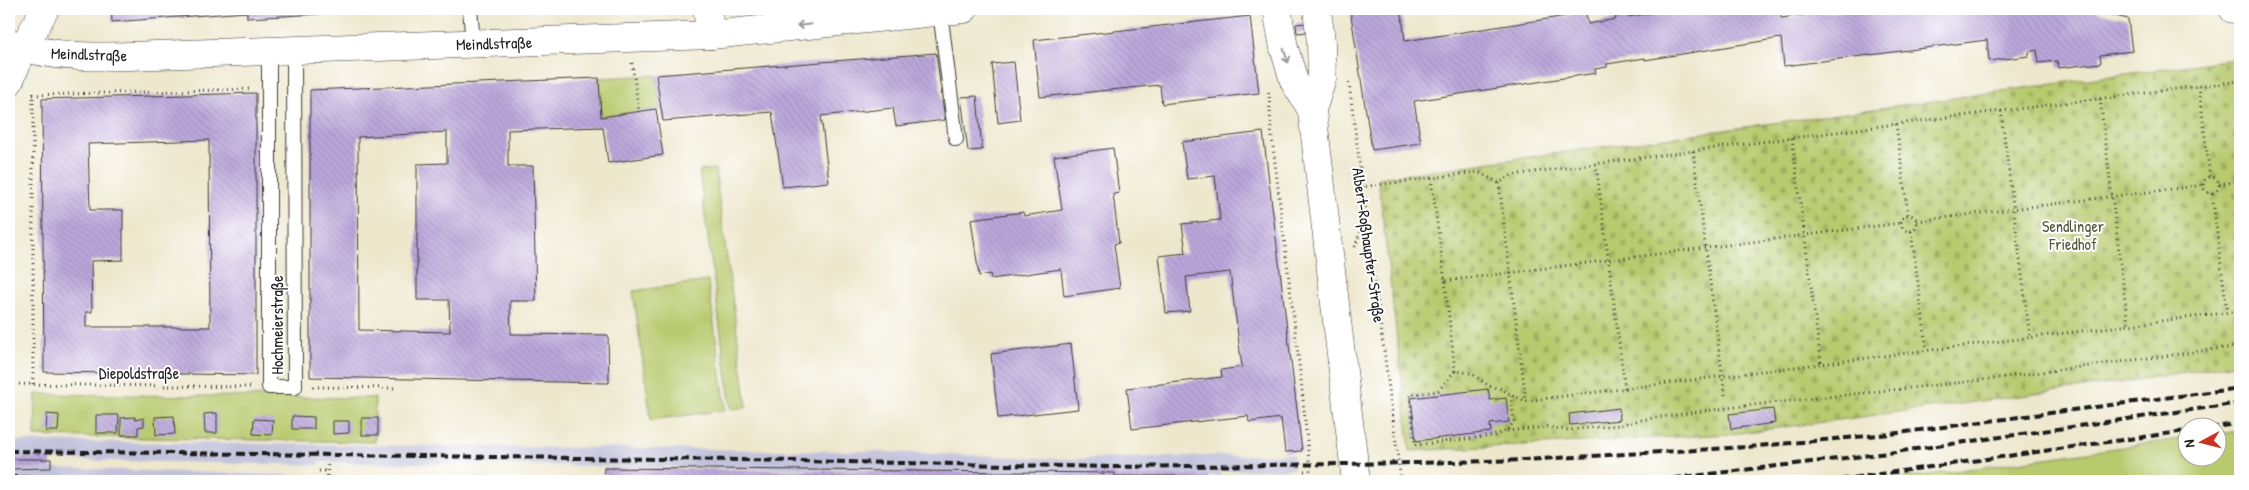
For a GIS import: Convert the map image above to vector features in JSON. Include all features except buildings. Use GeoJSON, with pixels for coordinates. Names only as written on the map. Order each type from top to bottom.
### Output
{"type":"FeatureCollection","features":[{"type":"Feature","properties":{"kind":"street"},"geometry":{"type":"LineString","coordinates":[[9,82],[21,47],[45,9]]}},
{"type":"Feature","properties":{"kind":"street"},"geometry":{"type":"LineString","coordinates":[[1277,9],[1284,48],[1294,81],[1312,110]]}},
{"type":"Feature","properties":{"kind":"street"},"geometry":{"type":"LineString","coordinates":[[1317,9],[1321,42],[1322,79],[1312,110],[1356,481]]}},
{"type":"Feature","properties":{"kind":"street"},"geometry":{"type":"LineString","coordinates":[[2233,9],[2240,10]]}},
{"type":"Feature","properties":{"kind":"street","name":"Meindlstraße"},"geometry":{"type":"LineString","coordinates":[[21,47],[98,57],[474,43],[709,22],[952,10]]}},
{"type":"Feature","properties":{"kind":"lane"},"geometry":{"type":"LineString","coordinates":[[470,9],[474,43]]}},
{"type":"Feature","properties":{"kind":"lane"},"geometry":{"type":"LineString","coordinates":[[952,10],[956,139]]}},
{"type":"Feature","properties":{"kind":"lane","name":"Hochmeierstraße"},"geometry":{"type":"LineString","coordinates":[[281,50],[295,387],[269,387],[269,88],[281,50]]}},
{"type":"Feature","properties":{"kind":"path"},"geometry":{"type":"LineString","coordinates":[[21,47],[33,96],[33,385]]}},
{"type":"Feature","properties":{"kind":"path"},"geometry":{"type":"LineString","coordinates":[[634,76],[639,112]]}},
{"type":"Feature","properties":{"kind":"path","name":"Albert-Roßhaupter-Straße"},"geometry":{"type":"LineString","coordinates":[[1348,78],[1385,375],[1401,481]]}},
{"type":"Feature","properties":{"kind":"path"},"geometry":{"type":"LineString","coordinates":[[1499,183],[1512,174],[2240,81]]}},
{"type":"Feature","properties":{"kind":"path"},"geometry":{"type":"LineString","coordinates":[[2199,86],[2210,177]]}},
{"type":"Feature","properties":{"kind":"path"},"geometry":{"type":"LineString","coordinates":[[33,96],[269,88]]}},
{"type":"Feature","properties":{"kind":"path"},"geometry":{"type":"LineString","coordinates":[[1269,89],[1271,129],[1308,430],[1311,481]]}},
{"type":"Feature","properties":{"kind":"path"},"geometry":{"type":"LineString","coordinates":[[2100,98],[2128,325]]}},
{"type":"Feature","properties":{"kind":"path"},"geometry":{"type":"LineString","coordinates":[[2001,111],[2030,337]]}},
{"type":"Feature","properties":{"kind":"path"},"geometry":{"type":"LineString","coordinates":[[1896,124],[1908,215]]}},
{"type":"Feature","properties":{"kind":"path"},"geometry":{"type":"LineString","coordinates":[[1792,138],[1821,364]]}},
{"type":"Feature","properties":{"kind":"path"},"geometry":{"type":"LineString","coordinates":[[1693,151],[1725,396]]}},
{"type":"Feature","properties":{"kind":"path"},"geometry":{"type":"LineString","coordinates":[[1596,164],[1625,389]]}},
{"type":"Feature","properties":{"kind":"path"},"geometry":{"type":"LineString","coordinates":[[1361,187],[1478,172],[1499,183]]}},
{"type":"Feature","properties":{"kind":"path"},"geometry":{"type":"LineString","coordinates":[[2210,177],[2216,179],[2219,184],[2218,190],[2212,193],[2206,191],[2204,185],[2205,180],[2210,177]]}},
{"type":"Feature","properties":{"kind":"path"},"geometry":{"type":"LineString","coordinates":[[1431,178],[1455,371],[1438,391],[1410,396],[1415,444],[1493,436],[1506,431],[1546,426],[1568,430],[1620,425],[1640,420],[1734,407],[1974,381],[2240,346]]}},
{"type":"Feature","properties":{"kind":"path"},"geometry":{"type":"LineString","coordinates":[[2219,184],[2240,181]]}},
{"type":"Feature","properties":{"kind":"path"},"geometry":{"type":"LineString","coordinates":[[1499,183],[1526,401]]}},
{"type":"Feature","properties":{"kind":"path"},"geometry":{"type":"LineString","coordinates":[[1917,222],[2204,185]]}},
{"type":"Feature","properties":{"kind":"path"},"geometry":{"type":"LineString","coordinates":[[2212,193],[2227,312]]}},
{"type":"Feature","properties":{"kind":"path"},"geometry":{"type":"LineString","coordinates":[[1901,223],[1903,218],[1908,215],[1914,216],[1917,222],[1916,227],[1911,231]]}},
{"type":"Feature","properties":{"kind":"path"},"geometry":{"type":"LineString","coordinates":[[1445,281],[1901,223]]}},
{"type":"Feature","properties":{"kind":"path"},"geometry":{"type":"LineString","coordinates":[[1901,223],[1904,229],[1911,231]]}},
{"type":"Feature","properties":{"kind":"path"},"geometry":{"type":"LineString","coordinates":[[1911,231],[1927,350]]}},
{"type":"Feature","properties":{"kind":"path"},"geometry":{"type":"LineString","coordinates":[[1455,371],[1471,373],[1489,386],[1502,388],[1511,395],[1526,401],[2240,310]]}},
{"type":"Feature","properties":{"kind":"path","name":"Diepoldstraße"},"geometry":{"type":"LineString","coordinates":[[9,384],[269,387]]}},
{"type":"Feature","properties":{"kind":"path"},"geometry":{"type":"LineString","coordinates":[[295,387],[398,388]]}},
{"type":"Feature","properties":{"kind":"path"},"geometry":{"type":"LineString","coordinates":[[1506,431],[1514,421],[1511,395]]}},
{"type":"Feature","properties":{"kind":"path"},"geometry":{"type":"LineString","coordinates":[[327,481],[328,462]]}},
{"type":"Feature","properties":{"kind":"path"},"geometry":{"type":"LineString","coordinates":[[319,471],[327,471]]}},
{"type":"Feature","properties":{"kind":"path"},"geometry":{"type":"LineString","coordinates":[[1304,471],[1309,471]]}},
{"type":"Feature","properties":{"kind":"path"},"geometry":{"type":"LineString","coordinates":[[1103,473],[1103,481],[1181,480]]}},
{"type":"Feature","properties":{"kind":"shaded area"},"geometry":{"type":"Polygon","coordinates":[[[9,441],[856,451],[1070,459],[1293,454],[1294,469],[1221,471],[1221,476],[1115,476],[1114,473],[319,462],[319,465],[9,459],[9,441]]]}},
{"type":"Feature","properties":{"kind":"shaded area"},"geometry":{"type":"Polygon","coordinates":[[[51,468],[319,476],[319,481],[9,481],[9,469],[51,468]]]}},
{"type":"Feature","properties":{"kind":"green space"},"geometry":{"type":"Polygon","coordinates":[[[318,9],[434,9],[319,14],[318,9]]]}},
{"type":"Feature","properties":{"kind":"green space","name":"Sendlinger Friedhof"},"geometry":{"type":"Polygon","coordinates":[[[2240,58],[2240,363],[2111,384],[1732,434],[1410,451],[1378,178],[2240,58]]]}},
{"type":"Feature","properties":{"kind":"green space"},"geometry":{"type":"Polygon","coordinates":[[[656,75],[661,109],[601,117],[599,78],[656,75]]]}},
{"type":"Feature","properties":{"kind":"green space"},"geometry":{"type":"Polygon","coordinates":[[[715,169],[747,407],[731,409],[699,171],[715,169]]]}},
{"type":"Feature","properties":{"kind":"green space"},"geometry":{"type":"Polygon","coordinates":[[[708,281],[726,410],[651,420],[633,291],[708,281]]]}},
{"type":"Feature","properties":{"kind":"green space"},"geometry":{"type":"Polygon","coordinates":[[[36,394],[375,398],[375,442],[35,436],[36,394]]]}},
{"type":"Feature","properties":{"kind":"green space"},"geometry":{"type":"Polygon","coordinates":[[[2240,431],[2240,481],[1885,481],[2176,439],[2176,468],[2226,468],[2226,433],[2240,431]]]}},
{"type":"Feature","properties":{"kind":"railway"},"geometry":{"type":"LineString","coordinates":[[9,451],[741,460],[1115,467],[1418,463],[1523,460],[1747,447],[1890,434],[2240,388]]}},
{"type":"Feature","properties":{"kind":"railway"},"geometry":{"type":"LineString","coordinates":[[1650,481],[1888,453],[2240,403]]}},
{"type":"Feature","properties":{"kind":"railway"},"geometry":{"type":"LineString","coordinates":[[2226,425],[2240,423]]}},
{"type":"Feature","properties":{"kind":"railway"},"geometry":{"type":"LineString","coordinates":[[1830,481],[2176,432]]}},
{"type":"Feature","properties":{"kind":"railway"},"geometry":{"type":"LineString","coordinates":[[9,477],[152,481]]}}]}
